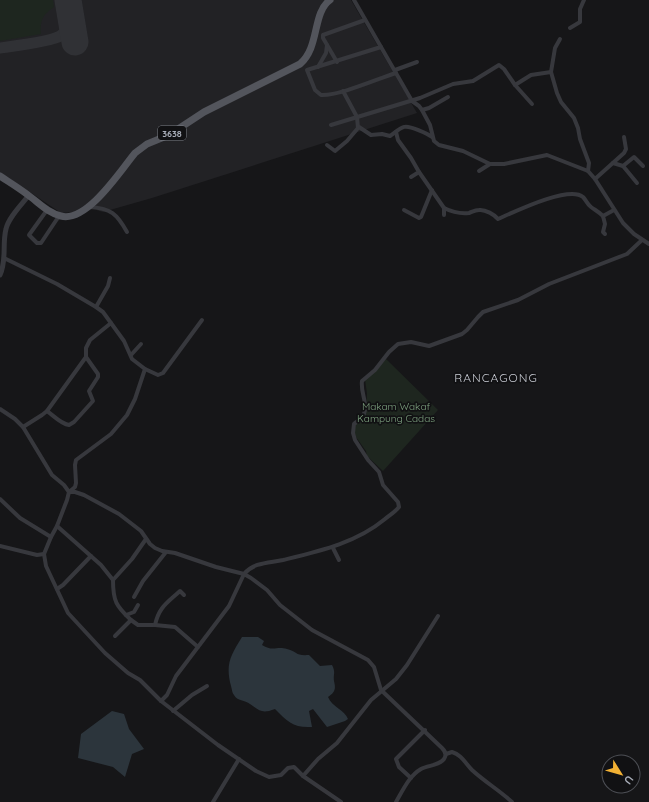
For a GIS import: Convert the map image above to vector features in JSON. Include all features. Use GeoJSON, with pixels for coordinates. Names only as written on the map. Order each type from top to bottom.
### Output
{"type":"FeatureCollection","features":[{"type":"Feature","properties":{"kind":"main road","name":"3638"},"geometry":{"type":"LineString","coordinates":[[60,216],[67,217],[75,215],[89,207],[101,195],[141,147],[169,135],[204,112],[293,68],[304,61],[312,45],[322,9],[330,0]]}},
{"type":"Feature","properties":{"kind":"main road"},"geometry":{"type":"LineString","coordinates":[[0,176],[29,195],[46,210],[60,216]]}},
{"type":"Feature","properties":{"kind":"street"},"geometry":{"type":"LineString","coordinates":[[354,0],[412,101],[422,110],[430,125],[434,141],[439,145],[463,151],[490,164],[504,164],[547,155],[588,170],[622,223],[649,244]]}},
{"type":"Feature","properties":{"kind":"street"},"geometry":{"type":"LineString","coordinates":[[570,28],[580,22],[581,5],[584,0]]}},
{"type":"Feature","properties":{"kind":"street"},"geometry":{"type":"LineString","coordinates":[[337,62],[323,38],[323,35],[365,20]]}},
{"type":"Feature","properties":{"kind":"street"},"geometry":{"type":"LineString","coordinates":[[560,40],[555,48],[551,72],[559,98],[574,118],[578,128],[580,139],[589,164],[588,170]]}},
{"type":"Feature","properties":{"kind":"street"},"geometry":{"type":"LineString","coordinates":[[318,67],[326,53],[327,44]]}},
{"type":"Feature","properties":{"kind":"street"},"geometry":{"type":"LineString","coordinates":[[380,47],[337,62],[305,69],[315,90],[320,95],[343,91],[396,72],[417,62]]}},
{"type":"Feature","properties":{"kind":"street"},"geometry":{"type":"LineString","coordinates":[[331,125],[357,116],[412,101],[453,84],[473,81],[499,65],[504,69],[515,85],[532,104]]}},
{"type":"Feature","properties":{"kind":"street"},"geometry":{"type":"LineString","coordinates":[[515,85],[531,75],[551,72]]}},
{"type":"Feature","properties":{"kind":"street"},"geometry":{"type":"LineString","coordinates":[[343,91],[357,116],[359,127],[369,134],[382,134],[390,136],[406,126],[432,137]]}},
{"type":"Feature","properties":{"kind":"street"},"geometry":{"type":"LineString","coordinates":[[422,110],[429,108],[448,97]]}},
{"type":"Feature","properties":{"kind":"street"},"geometry":{"type":"LineString","coordinates":[[327,145],[333,150],[337,149],[359,127]]}},
{"type":"Feature","properties":{"kind":"street"},"geometry":{"type":"LineString","coordinates":[[396,132],[398,140],[444,208],[462,213],[468,213],[480,209],[495,215],[498,219],[542,200],[571,194],[583,197],[590,206],[603,216],[605,224],[603,232],[605,234]]}},
{"type":"Feature","properties":{"kind":"street"},"geometry":{"type":"LineString","coordinates":[[595,179],[626,150],[624,137]]}},
{"type":"Feature","properties":{"kind":"street"},"geometry":{"type":"LineString","coordinates":[[623,166],[634,157],[643,166]]}},
{"type":"Feature","properties":{"kind":"street"},"geometry":{"type":"LineString","coordinates":[[613,163],[623,166],[637,183]]}},
{"type":"Feature","properties":{"kind":"street"},"geometry":{"type":"LineString","coordinates":[[479,171],[490,164]]}},
{"type":"Feature","properties":{"kind":"street"},"geometry":{"type":"LineString","coordinates":[[411,177],[419,172]]}},
{"type":"Feature","properties":{"kind":"street"},"geometry":{"type":"LineString","coordinates":[[404,210],[421,218],[432,190]]}},
{"type":"Feature","properties":{"kind":"street"},"geometry":{"type":"LineString","coordinates":[[0,275],[4,258],[5,231],[7,225],[29,195]]}},
{"type":"Feature","properties":{"kind":"street"},"geometry":{"type":"LineString","coordinates":[[89,207],[105,208],[113,212],[127,232]]}},
{"type":"Feature","properties":{"kind":"street"},"geometry":{"type":"LineString","coordinates":[[444,208],[444,215]]}},
{"type":"Feature","properties":{"kind":"street"},"geometry":{"type":"LineString","coordinates":[[46,210],[29,234],[30,237],[37,243],[41,243],[60,216]]}},
{"type":"Feature","properties":{"kind":"street"},"geometry":{"type":"LineString","coordinates":[[603,216],[614,210]]}},
{"type":"Feature","properties":{"kind":"street"},"geometry":{"type":"LineString","coordinates":[[161,701],[167,695],[176,676],[229,606],[244,574],[250,568],[258,564],[333,548],[373,529],[399,507],[397,500],[383,485],[379,472],[366,457],[355,440],[353,433],[354,424],[361,418],[366,407],[362,381],[375,370],[389,352],[398,344],[403,342],[411,342],[428,346],[462,334],[483,312],[518,300],[549,284],[627,254],[642,240]]}},
{"type":"Feature","properties":{"kind":"street"},"geometry":{"type":"LineString","coordinates":[[4,258],[57,284],[103,312],[124,341],[135,361],[145,369],[158,375],[163,373],[202,320]]}},
{"type":"Feature","properties":{"kind":"street"},"geometry":{"type":"LineString","coordinates":[[96,307],[108,286],[110,278]]}},
{"type":"Feature","properties":{"kind":"street"},"geometry":{"type":"LineString","coordinates":[[23,427],[48,411],[86,357],[86,348],[90,340],[111,323]]}},
{"type":"Feature","properties":{"kind":"street"},"geometry":{"type":"LineString","coordinates":[[131,355],[141,344]]}},
{"type":"Feature","properties":{"kind":"street"},"geometry":{"type":"LineString","coordinates":[[48,411],[66,425],[69,425],[74,422],[93,401],[89,391],[98,377],[98,374],[86,357]]}},
{"type":"Feature","properties":{"kind":"street"},"geometry":{"type":"LineString","coordinates":[[69,492],[75,487],[76,483],[76,460],[111,434],[127,415],[135,399],[145,369]]}},
{"type":"Feature","properties":{"kind":"street"},"geometry":{"type":"LineString","coordinates":[[0,408],[23,427],[52,475],[64,485],[69,492],[68,500],[44,554],[46,566],[68,613],[105,653],[128,673],[140,680],[161,701],[199,731],[238,759],[269,777],[281,775],[288,768],[292,767],[298,769],[303,776],[341,802]]}},
{"type":"Feature","properties":{"kind":"street"},"geometry":{"type":"LineString","coordinates":[[69,492],[84,495],[119,514],[141,531],[146,539],[155,548],[244,574],[268,590],[280,605],[312,630],[372,663],[381,690],[424,730],[446,754]]}},
{"type":"Feature","properties":{"kind":"street"},"geometry":{"type":"LineString","coordinates":[[0,499],[20,518],[51,536]]}},
{"type":"Feature","properties":{"kind":"street"},"geometry":{"type":"LineString","coordinates":[[57,526],[108,571],[113,580],[116,603],[131,620],[138,625],[175,627],[198,647]]}},
{"type":"Feature","properties":{"kind":"street"},"geometry":{"type":"LineString","coordinates":[[113,580],[132,559],[146,539]]}},
{"type":"Feature","properties":{"kind":"street"},"geometry":{"type":"LineString","coordinates":[[0,546],[37,555],[44,554]]}},
{"type":"Feature","properties":{"kind":"street"},"geometry":{"type":"LineString","coordinates":[[333,548],[339,560]]}},
{"type":"Feature","properties":{"kind":"street"},"geometry":{"type":"LineString","coordinates":[[134,597],[143,581],[166,552]]}},
{"type":"Feature","properties":{"kind":"street"},"geometry":{"type":"LineString","coordinates":[[57,589],[63,585],[91,556]]}},
{"type":"Feature","properties":{"kind":"street"},"geometry":{"type":"LineString","coordinates":[[155,625],[159,612],[164,606],[180,592],[184,595]]}},
{"type":"Feature","properties":{"kind":"street"},"geometry":{"type":"LineString","coordinates":[[126,615],[134,612],[138,605]]}},
{"type":"Feature","properties":{"kind":"street"},"geometry":{"type":"LineString","coordinates":[[303,776],[318,759],[337,743],[364,707],[381,690],[394,681],[404,669],[438,616]]}},
{"type":"Feature","properties":{"kind":"street"},"geometry":{"type":"LineString","coordinates":[[115,636],[131,620]]}},
{"type":"Feature","properties":{"kind":"street"},"geometry":{"type":"LineString","coordinates":[[173,710],[192,695],[207,686]]}},
{"type":"Feature","properties":{"kind":"street"},"geometry":{"type":"LineString","coordinates":[[411,778],[399,767],[396,759],[424,730]]}},
{"type":"Feature","properties":{"kind":"street"},"geometry":{"type":"LineString","coordinates":[[446,754],[452,752],[459,755],[473,771],[499,790],[512,802]]}},
{"type":"Feature","properties":{"kind":"street"},"geometry":{"type":"LineString","coordinates":[[396,802],[411,778],[420,770],[442,762],[446,757],[446,754]]}},
{"type":"Feature","properties":{"kind":"street"},"geometry":{"type":"LineString","coordinates":[[213,802],[238,759]]}},
{"type":"Feature","properties":{"kind":"shaded area"},"geometry":{"type":"Polygon","coordinates":[[[0,0],[351,0],[417,113],[152,198],[103,212],[84,206],[74,212],[61,213],[0,172],[0,0]]]}},
{"type":"Feature","properties":{"kind":"shaded area"},"geometry":{"type":"Polygon","coordinates":[[[242,637],[258,637],[264,641],[262,645],[266,647],[272,649],[283,648],[299,654],[309,655],[320,666],[332,665],[335,688],[334,692],[328,697],[348,719],[327,727],[313,709],[309,711],[312,727],[305,727],[295,725],[287,721],[275,709],[261,711],[235,697],[229,678],[229,666],[232,655],[242,637]]]}},
{"type":"Feature","properties":{"kind":"shaded area"},"geometry":{"type":"Polygon","coordinates":[[[112,711],[124,714],[129,729],[144,749],[132,754],[125,777],[113,767],[78,758],[81,734],[112,711]]]}},
{"type":"Feature","properties":{"kind":"green space"},"geometry":{"type":"Polygon","coordinates":[[[0,0],[53,0],[54,7],[47,12],[43,18],[41,34],[0,41],[0,0]]]}},
{"type":"Feature","properties":{"kind":"green space","name":"Makam Wakaf Kampung Cadas"},"geometry":{"type":"Polygon","coordinates":[[[386,359],[438,410],[383,471],[367,456],[366,451],[356,437],[354,431],[356,425],[366,411],[367,394],[365,379],[386,359]]]}},
{"type":"Feature","properties":{"kind":"taxiway"},"geometry":{"type":"LineString","coordinates":[[0,48],[40,42],[60,36],[64,32],[71,18]]}},
{"type":"Feature","properties":{"kind":"runway"},"geometry":{"type":"LineString","coordinates":[[68,0],[75,42]]}},
{"type":"Feature","properties":{"kind":"district","name":"RANCAGONG"},"geometry":{"type":"Point","coordinates":[496,377]}}]}
